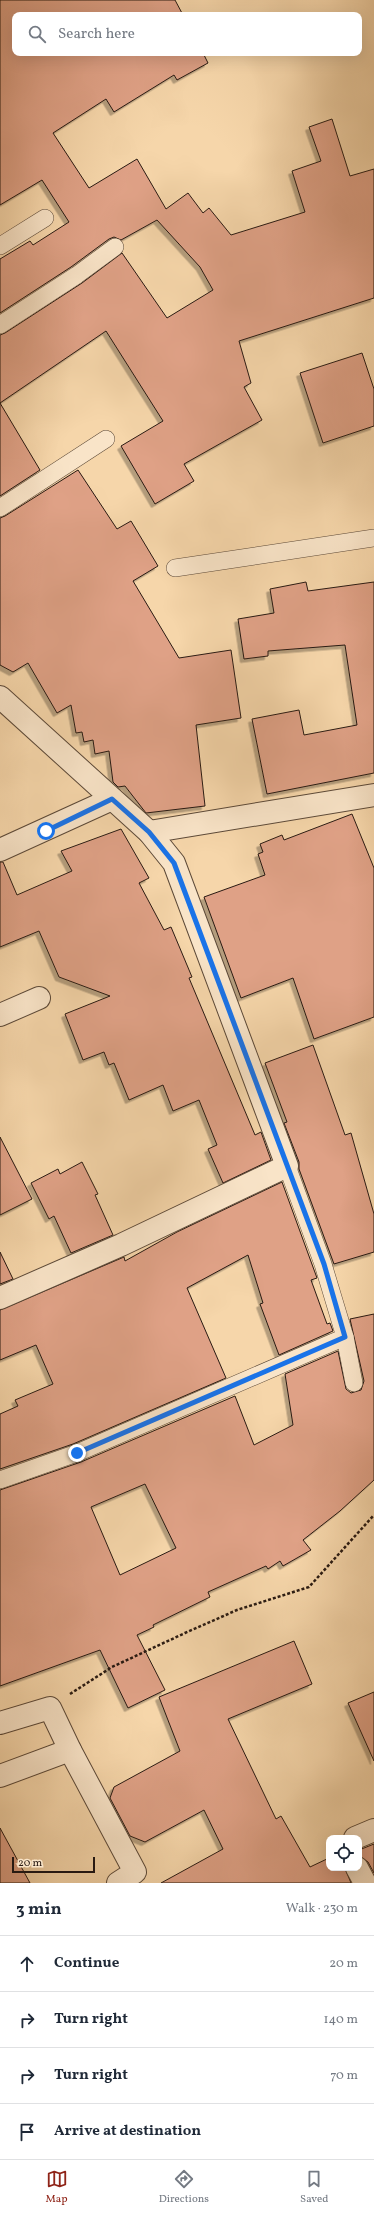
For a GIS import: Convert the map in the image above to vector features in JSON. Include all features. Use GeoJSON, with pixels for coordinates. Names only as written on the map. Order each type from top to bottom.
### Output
{"type":"FeatureCollection","features":[{"type":"Feature","properties":{"kind":"street"},"geometry":{"type":"LineString","coordinates":[[0,697],[149,832],[174,863],[287,1166],[121,1245],[0,1298]]}},
{"type":"Feature","properties":{"kind":"street"},"geometry":{"type":"LineString","coordinates":[[149,832],[374,795]]}},
{"type":"Feature","properties":{"kind":"street"},"geometry":{"type":"LineString","coordinates":[[0,850],[112,799]]}},
{"type":"Feature","properties":{"kind":"street"},"geometry":{"type":"LineString","coordinates":[[0,1015],[39,998]]}},
{"type":"Feature","properties":{"kind":"street"},"geometry":{"type":"LineString","coordinates":[[0,1723],[50,1708],[70,1750],[134,1872],[118,1883]]}},
{"type":"Feature","properties":{"kind":"street"},"geometry":{"type":"LineString","coordinates":[[0,1776],[70,1750]]}},
{"type":"Feature","properties":{"kind":"street"},"geometry":{"type":"LineString","coordinates":[[362,1835],[374,1830]]}},
{"type":"Feature","properties":{"kind":"street"},"geometry":{"type":"LineString","coordinates":[[359,1871],[365,1883]]}},
{"type":"Feature","properties":{"kind":"lane"},"geometry":{"type":"LineString","coordinates":[[0,246],[45,218]]}},
{"type":"Feature","properties":{"kind":"lane"},"geometry":{"type":"LineString","coordinates":[[0,325],[78,276],[115,247]]}},
{"type":"Feature","properties":{"kind":"lane"},"geometry":{"type":"LineString","coordinates":[[0,508],[106,439]]}},
{"type":"Feature","properties":{"kind":"lane"},"geometry":{"type":"LineString","coordinates":[[175,568],[374,538]]}},
{"type":"Feature","properties":{"kind":"lane"},"geometry":{"type":"LineString","coordinates":[[287,1166],[324,1264],[345,1337],[354,1383]]}},
{"type":"Feature","properties":{"kind":"lane"},"geometry":{"type":"LineString","coordinates":[[0,1480],[77,1453],[345,1337]]}},
{"type":"Feature","properties":{"kind":"path"},"geometry":{"type":"LineString","coordinates":[[50,1708],[112,1667],[237,1610],[309,1587],[374,1515]]}},
{"type":"Feature","properties":{"kind":"building"},"geometry":{"type":"Polygon","coordinates":[[[0,0],[175,0],[181,12],[12,12],[12,56],[204,56],[208,63],[177,80],[174,75],[114,112],[106,99],[53,133],[89,188],[137,159],[166,209],[188,193],[203,213],[209,208],[231,235],[305,212],[292,171],[321,161],[309,127],[332,119],[350,176],[374,169],[374,298],[239,341],[251,383],[244,387],[262,420],[184,464],[194,481],[155,504],[121,446],[163,421],[106,331],[0,403],[0,335],[82,283],[122,253],[167,318],[213,290],[200,267],[157,220],[121,240],[114,237],[109,239],[71,267],[0,313],[0,259],[30,241],[33,245],[69,222],[42,180],[0,205],[0,0]]]}},
{"type":"Feature","properties":{"kind":"building"},"geometry":{"type":"Polygon","coordinates":[[[362,353],[374,389],[374,426],[323,443],[300,373],[362,353]]]}},
{"type":"Feature","properties":{"kind":"building"},"geometry":{"type":"Polygon","coordinates":[[[0,403],[40,470],[0,496],[0,403]]]}},
{"type":"Feature","properties":{"kind":"building"},"geometry":{"type":"Polygon","coordinates":[[[78,470],[117,529],[131,521],[158,566],[133,581],[179,658],[231,650],[241,718],[196,725],[205,806],[146,813],[125,786],[118,787],[113,782],[109,751],[95,754],[93,740],[84,742],[82,732],[76,733],[71,705],[57,713],[28,663],[13,672],[0,665],[0,518],[78,470]]]}},
{"type":"Feature","properties":{"kind":"building"},"geometry":{"type":"Polygon","coordinates":[[[306,582],[308,591],[374,582],[374,773],[267,794],[252,719],[299,710],[304,735],[357,725],[345,645],[268,651],[268,656],[244,659],[238,619],[274,613],[270,589],[306,582]]]}},
{"type":"Feature","properties":{"kind":"building"},"geometry":{"type":"Polygon","coordinates":[[[352,814],[374,868],[374,1017],[314,1039],[293,978],[241,998],[204,897],[265,875],[258,854],[263,852],[260,844],[282,835],[284,840],[352,814]]]}},
{"type":"Feature","properties":{"kind":"building"},"geometry":{"type":"Polygon","coordinates":[[[121,829],[149,878],[139,883],[164,930],[171,927],[192,977],[189,978],[255,1135],[261,1132],[271,1160],[223,1183],[208,1149],[217,1145],[199,1100],[173,1111],[163,1085],[129,1100],[114,1063],[109,1065],[104,1052],[83,1060],[65,1014],[110,996],[59,977],[39,931],[0,947],[0,862],[3,862],[17,895],[72,871],[61,851],[121,829]]]}},
{"type":"Feature","properties":{"kind":"building"},"geometry":{"type":"Polygon","coordinates":[[[313,1045],[345,1135],[351,1133],[374,1214],[374,1252],[334,1264],[299,1169],[299,1162],[284,1123],[287,1122],[265,1063],[313,1045]]]}},
{"type":"Feature","properties":{"kind":"building"},"geometry":{"type":"Polygon","coordinates":[[[0,1137],[32,1199],[0,1215],[0,1137]]]}},
{"type":"Feature","properties":{"kind":"building"},"geometry":{"type":"Polygon","coordinates":[[[82,1162],[98,1194],[95,1195],[113,1235],[71,1253],[54,1216],[49,1219],[31,1183],[58,1169],[60,1174],[82,1162]]]}},
{"type":"Feature","properties":{"kind":"building"},"geometry":{"type":"Polygon","coordinates":[[[282,1182],[317,1278],[311,1280],[327,1324],[330,1323],[333,1331],[279,1355],[260,1304],[263,1303],[248,1255],[187,1288],[226,1378],[73,1444],[0,1469],[0,1414],[18,1406],[15,1400],[53,1384],[36,1345],[0,1360],[0,1310],[124,1257],[125,1261],[177,1232],[282,1182]]]}},
{"type":"Feature","properties":{"kind":"building"},"geometry":{"type":"Polygon","coordinates":[[[0,1252],[13,1279],[0,1284],[0,1252]]]}},
{"type":"Feature","properties":{"kind":"building"},"geometry":{"type":"Polygon","coordinates":[[[374,1314],[374,1480],[340,1511],[303,1540],[311,1550],[283,1566],[280,1561],[268,1569],[266,1566],[208,1592],[210,1597],[153,1625],[154,1627],[137,1635],[165,1690],[128,1708],[100,1650],[0,1686],[0,1490],[81,1462],[235,1396],[254,1445],[293,1425],[285,1374],[338,1351],[346,1389],[351,1393],[361,1390],[364,1381],[350,1319],[374,1314]],[[145,1484],[91,1507],[120,1575],[176,1548],[145,1484]]]}},
{"type":"Feature","properties":{"kind":"building"},"geometry":{"type":"Polygon","coordinates":[[[294,1641],[312,1684],[228,1719],[276,1819],[281,1816],[310,1867],[326,1859],[326,1871],[346,1871],[351,1883],[161,1883],[223,1849],[204,1810],[145,1842],[130,1836],[110,1798],[114,1787],[180,1751],[159,1697],[294,1641]]]}},
{"type":"Feature","properties":{"kind":"building"},"geometry":{"type":"Polygon","coordinates":[[[374,1692],[374,1761],[348,1703],[374,1692]]]}},
{"type":"Feature","properties":{"kind":"building"},"geometry":{"type":"Polygon","coordinates":[[[0,1828],[30,1883],[0,1883],[0,1828]]]}},
{"type":"Feature","properties":{"kind":"building"},"geometry":{"type":"Polygon","coordinates":[[[374,1844],[374,1873],[368,1862],[362,1858],[362,1849],[374,1844]]]}},
{"type":"Feature","properties":{"kind":"route"},"geometry":{"type":"LineString","coordinates":[[46,831],[112,799],[149,832],[174,863],[324,1264],[345,1337],[77,1453]]}}]}
